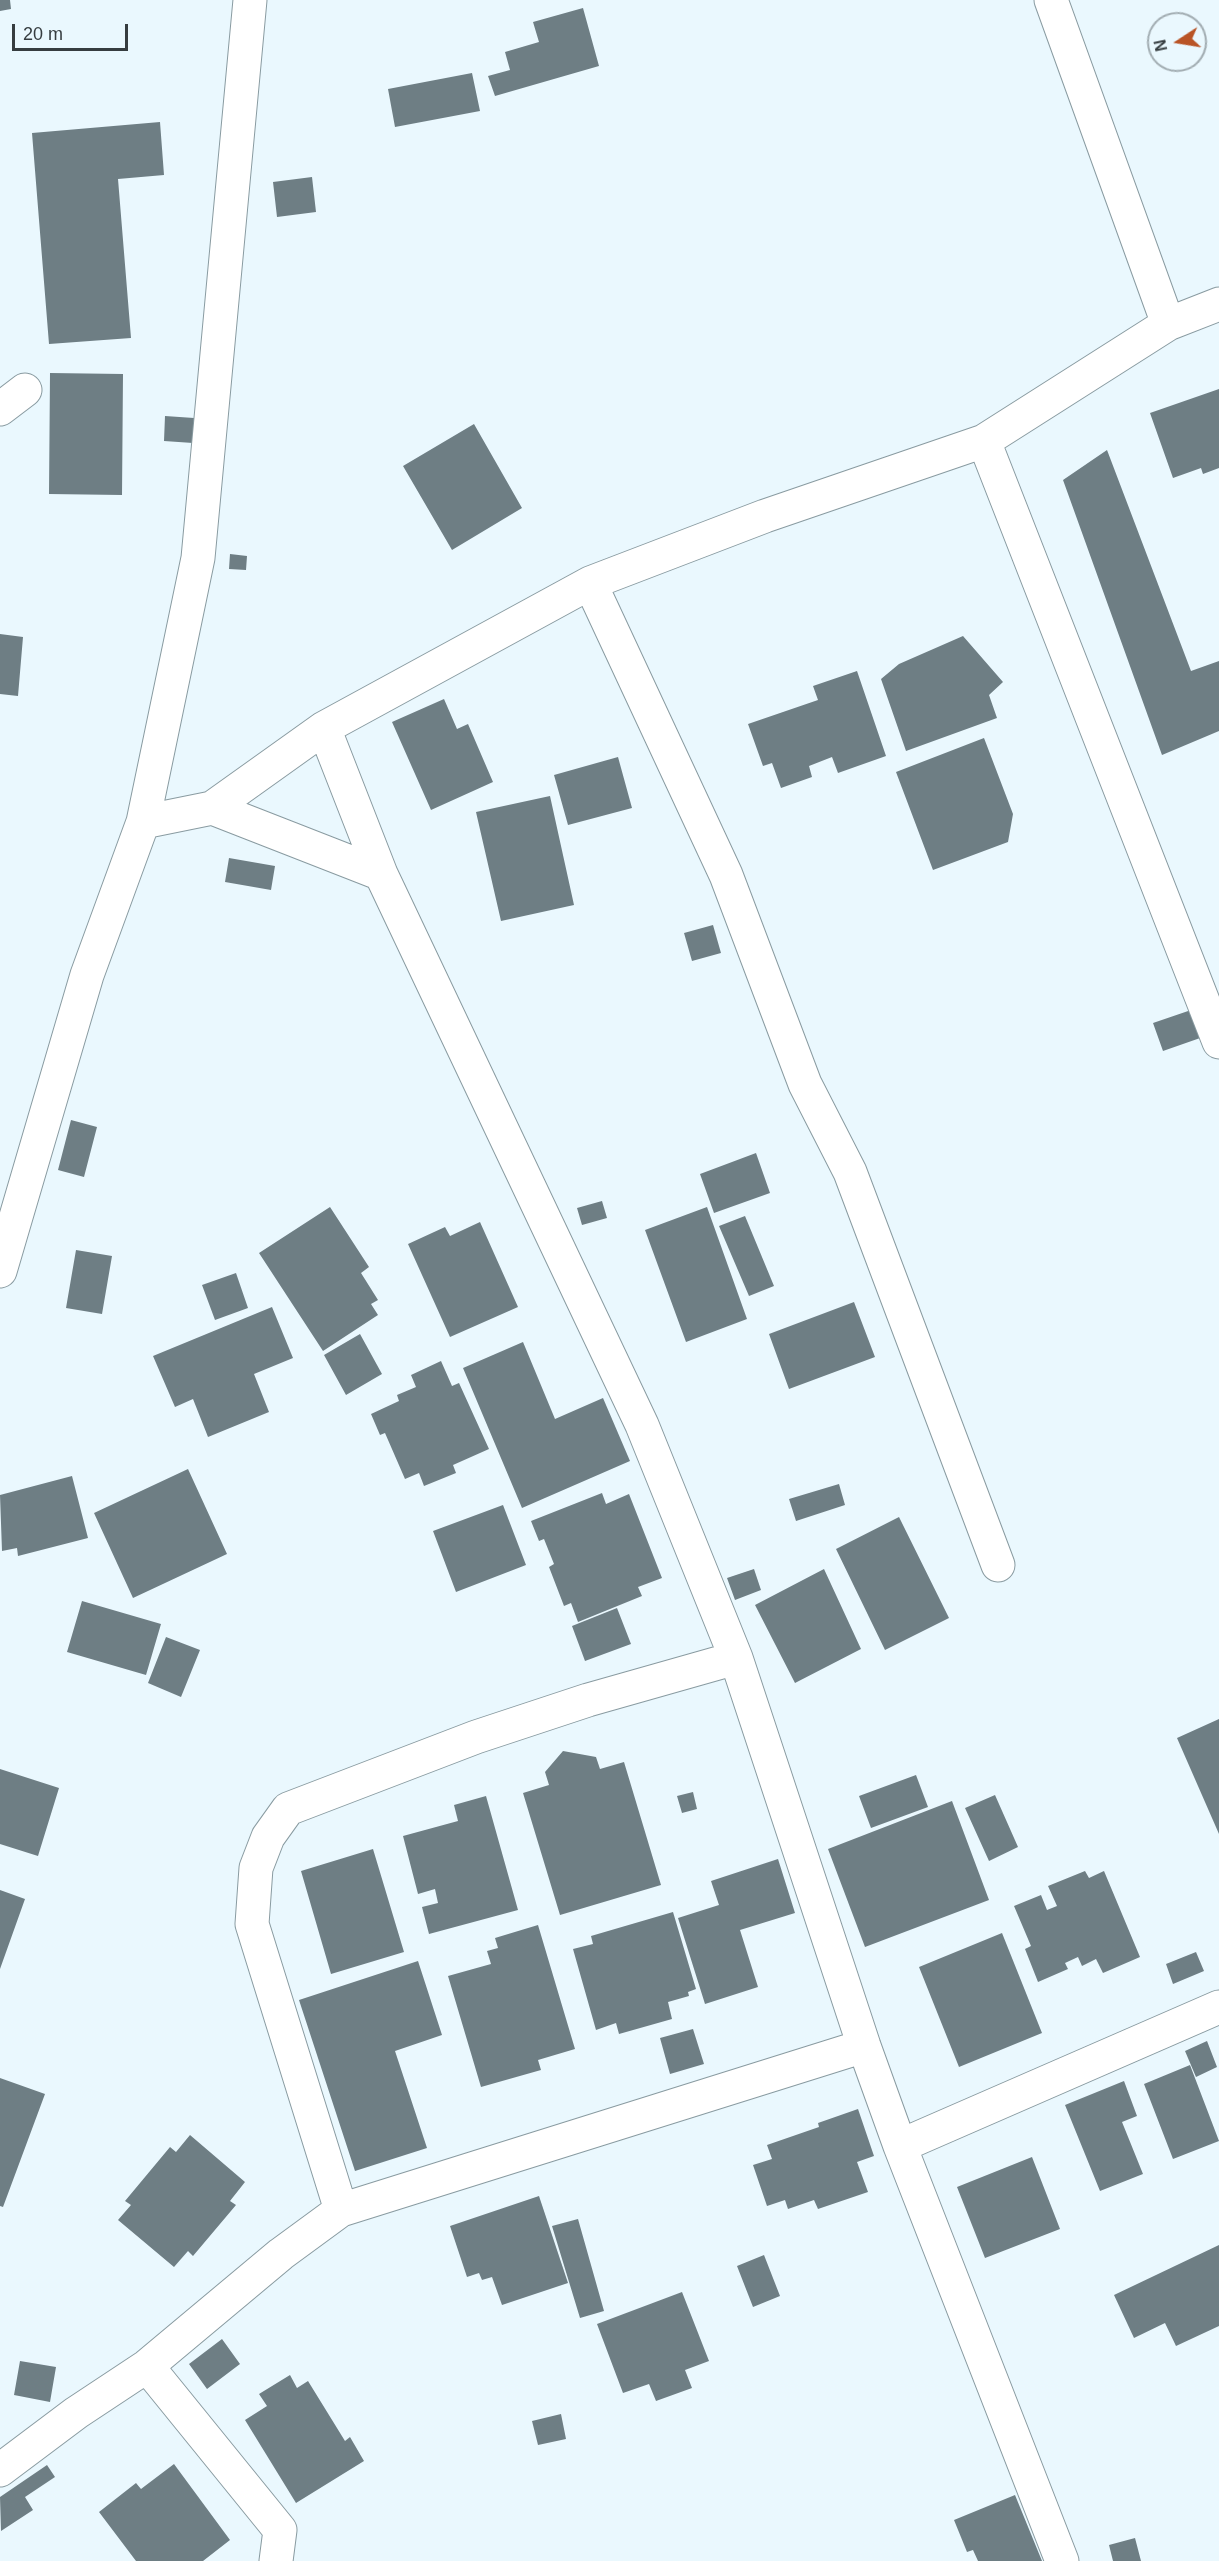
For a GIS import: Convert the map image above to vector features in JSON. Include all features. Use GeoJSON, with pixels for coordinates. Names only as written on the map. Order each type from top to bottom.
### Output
{"type":"FeatureCollection","features":[{"type":"Feature","properties":{"kind":"street"},"geometry":{"type":"LineString","coordinates":[[0,1271],[87,975],[143,822],[198,558],[250,0]]}},
{"type":"Feature","properties":{"kind":"street"},"geometry":{"type":"LineString","coordinates":[[1051,0],[1167,324]]}},
{"type":"Feature","properties":{"kind":"street"},"geometry":{"type":"LineString","coordinates":[[143,822],[212,808],[324,728],[590,583],[765,516],[984,441],[1167,324],[1219,304]]}},
{"type":"Feature","properties":{"kind":"street"},"geometry":{"type":"LineString","coordinates":[[984,441],[1219,1042]]}},
{"type":"Feature","properties":{"kind":"street"},"geometry":{"type":"LineString","coordinates":[[590,583],[726,875],[805,1084],[850,1172],[998,1565]]}},
{"type":"Feature","properties":{"kind":"street"},"geometry":{"type":"LineString","coordinates":[[324,728],[381,874],[642,1425],[736,1658],[864,2046],[900,2146],[1062,2561]]}},
{"type":"Feature","properties":{"kind":"street"},"geometry":{"type":"LineString","coordinates":[[212,808],[381,874]]}},
{"type":"Feature","properties":{"kind":"street"},"geometry":{"type":"LineString","coordinates":[[341,2210],[252,1924],[256,1868],[268,1837],[288,1809],[476,1737],[588,1700],[736,1658]]}},
{"type":"Feature","properties":{"kind":"street"},"geometry":{"type":"LineString","coordinates":[[900,2146],[1219,2007]]}},
{"type":"Feature","properties":{"kind":"street"},"geometry":{"type":"LineString","coordinates":[[0,2470],[76,2413],[147,2366],[281,2254],[341,2210],[864,2046]]}},
{"type":"Feature","properties":{"kind":"street"},"geometry":{"type":"LineString","coordinates":[[147,2366],[280,2530],[276,2561]]}},
{"type":"Feature","properties":{"kind":"building"},"geometry":{"type":"Polygon","coordinates":[[[0,0],[10,0],[11,9],[0,11],[0,0]]]}},
{"type":"Feature","properties":{"kind":"building"},"geometry":{"type":"Polygon","coordinates":[[[583,8],[599,66],[495,96],[488,76],[510,70],[505,52],[539,42],[533,22],[583,8]]]}},
{"type":"Feature","properties":{"kind":"building"},"geometry":{"type":"Polygon","coordinates":[[[472,73],[480,111],[395,127],[388,89],[472,73]]]}},
{"type":"Feature","properties":{"kind":"building"},"geometry":{"type":"Polygon","coordinates":[[[160,122],[164,175],[118,179],[131,338],[49,344],[32,133],[160,122]]]}},
{"type":"Feature","properties":{"kind":"building"},"geometry":{"type":"Polygon","coordinates":[[[312,177],[316,212],[277,217],[273,182],[312,177]]]}},
{"type":"Feature","properties":{"kind":"building"},"geometry":{"type":"Polygon","coordinates":[[[50,373],[123,374],[122,495],[49,494],[50,373]]]}},
{"type":"Feature","properties":{"kind":"building"},"geometry":{"type":"Polygon","coordinates":[[[1219,389],[1219,468],[1203,474],[1201,468],[1173,478],[1150,413],[1219,389]]]}},
{"type":"Feature","properties":{"kind":"building"},"geometry":{"type":"Polygon","coordinates":[[[165,416],[194,418],[193,443],[164,441],[165,416]]]}},
{"type":"Feature","properties":{"kind":"building"},"geometry":{"type":"Polygon","coordinates":[[[474,424],[522,508],[452,550],[403,466],[474,424]]]}},
{"type":"Feature","properties":{"kind":"building"},"geometry":{"type":"Polygon","coordinates":[[[1107,450],[1191,671],[1219,661],[1219,731],[1162,755],[1063,480],[1107,450]]]}},
{"type":"Feature","properties":{"kind":"building"},"geometry":{"type":"Polygon","coordinates":[[[230,554],[247,556],[246,570],[229,569],[230,554]]]}},
{"type":"Feature","properties":{"kind":"building"},"geometry":{"type":"Polygon","coordinates":[[[0,634],[23,637],[18,696],[0,694],[0,634]]]}},
{"type":"Feature","properties":{"kind":"building"},"geometry":{"type":"Polygon","coordinates":[[[963,636],[1003,682],[989,695],[997,718],[906,751],[881,679],[899,664],[963,636]]]}},
{"type":"Feature","properties":{"kind":"building"},"geometry":{"type":"Polygon","coordinates":[[[857,671],[886,756],[838,773],[832,757],[809,766],[812,777],[781,788],[772,763],[763,766],[748,724],[818,700],[813,686],[857,671]]]}},
{"type":"Feature","properties":{"kind":"building"},"geometry":{"type":"Polygon","coordinates":[[[444,699],[457,729],[468,724],[493,782],[431,810],[392,722],[444,699]]]}},
{"type":"Feature","properties":{"kind":"building"},"geometry":{"type":"Polygon","coordinates":[[[984,738],[1013,814],[1008,842],[933,870],[896,772],[984,738]]]}},
{"type":"Feature","properties":{"kind":"building"},"geometry":{"type":"Polygon","coordinates":[[[618,757],[632,808],[568,825],[554,775],[618,757]]]}},
{"type":"Feature","properties":{"kind":"building"},"geometry":{"type":"Polygon","coordinates":[[[550,796],[574,905],[501,921],[476,812],[550,796]]]}},
{"type":"Feature","properties":{"kind":"building"},"geometry":{"type":"Polygon","coordinates":[[[229,858],[275,866],[271,890],[225,882],[229,858]]]}},
{"type":"Feature","properties":{"kind":"building"},"geometry":{"type":"Polygon","coordinates":[[[713,925],[721,953],[692,961],[684,933],[713,925]]]}},
{"type":"Feature","properties":{"kind":"building"},"geometry":{"type":"Polygon","coordinates":[[[1194,1009],[1203,1037],[1163,1051],[1153,1023],[1194,1009]]]}},
{"type":"Feature","properties":{"kind":"building"},"geometry":{"type":"Polygon","coordinates":[[[71,1120],[97,1127],[84,1177],[58,1170],[71,1120]]]}},
{"type":"Feature","properties":{"kind":"building"},"geometry":{"type":"Polygon","coordinates":[[[756,1153],[770,1193],[714,1213],[700,1174],[756,1153]]]}},
{"type":"Feature","properties":{"kind":"building"},"geometry":{"type":"Polygon","coordinates":[[[602,1201],[607,1218],[582,1225],[577,1208],[602,1201]]]}},
{"type":"Feature","properties":{"kind":"building"},"geometry":{"type":"Polygon","coordinates":[[[330,1207],[369,1267],[361,1273],[378,1300],[371,1304],[378,1315],[323,1351],[259,1253],[330,1207]]]}},
{"type":"Feature","properties":{"kind":"building"},"geometry":{"type":"Polygon","coordinates":[[[707,1207],[747,1319],[686,1342],[645,1230],[707,1207]]]}},
{"type":"Feature","properties":{"kind":"building"},"geometry":{"type":"Polygon","coordinates":[[[745,1216],[774,1286],[749,1296],[719,1226],[745,1216]]]}},
{"type":"Feature","properties":{"kind":"building"},"geometry":{"type":"Polygon","coordinates":[[[480,1222],[518,1307],[450,1337],[408,1244],[445,1227],[450,1236],[480,1222]]]}},
{"type":"Feature","properties":{"kind":"building"},"geometry":{"type":"Polygon","coordinates":[[[76,1250],[112,1256],[102,1314],[66,1308],[76,1250]]]}},
{"type":"Feature","properties":{"kind":"building"},"geometry":{"type":"Polygon","coordinates":[[[236,1273],[248,1308],[215,1320],[202,1285],[236,1273]]]}},
{"type":"Feature","properties":{"kind":"building"},"geometry":{"type":"Polygon","coordinates":[[[854,1302],[875,1357],[789,1389],[769,1334],[854,1302]]]}},
{"type":"Feature","properties":{"kind":"building"},"geometry":{"type":"Polygon","coordinates":[[[272,1307],[293,1358],[254,1374],[269,1412],[208,1437],[193,1399],[175,1407],[153,1356],[272,1307]]]}},
{"type":"Feature","properties":{"kind":"building"},"geometry":{"type":"Polygon","coordinates":[[[360,1334],[382,1374],[346,1395],[324,1355],[360,1334]]]}},
{"type":"Feature","properties":{"kind":"building"},"geometry":{"type":"Polygon","coordinates":[[[523,1342],[555,1419],[603,1398],[630,1461],[522,1508],[463,1368],[523,1342]]]}},
{"type":"Feature","properties":{"kind":"building"},"geometry":{"type":"Polygon","coordinates":[[[441,1361],[452,1386],[459,1383],[489,1449],[453,1465],[456,1473],[424,1486],[419,1473],[405,1479],[385,1433],[380,1435],[371,1414],[399,1401],[397,1395],[416,1387],[411,1375],[441,1361]]]}},
{"type":"Feature","properties":{"kind":"building"},"geometry":{"type":"Polygon","coordinates":[[[188,1469],[227,1554],[133,1598],[94,1513],[188,1469]]]}},
{"type":"Feature","properties":{"kind":"building"},"geometry":{"type":"Polygon","coordinates":[[[72,1476],[88,1538],[18,1556],[17,1548],[2,1551],[0,1495],[72,1476]]]}},
{"type":"Feature","properties":{"kind":"building"},"geometry":{"type":"Polygon","coordinates":[[[839,1484],[845,1505],[796,1521],[789,1499],[839,1484]]]}},
{"type":"Feature","properties":{"kind":"building"},"geometry":{"type":"Polygon","coordinates":[[[602,1493],[606,1504],[629,1494],[662,1578],[638,1587],[642,1596],[578,1622],[571,1603],[564,1606],[549,1567],[554,1564],[544,1539],[539,1541],[531,1521],[602,1493]]]}},
{"type":"Feature","properties":{"kind":"building"},"geometry":{"type":"Polygon","coordinates":[[[503,1505],[526,1565],[456,1592],[433,1531],[503,1505]]]}},
{"type":"Feature","properties":{"kind":"building"},"geometry":{"type":"Polygon","coordinates":[[[899,1517],[949,1618],[885,1650],[836,1549],[899,1517]]]}},
{"type":"Feature","properties":{"kind":"building"},"geometry":{"type":"Polygon","coordinates":[[[754,1569],[761,1590],[735,1600],[727,1578],[754,1569]]]}},
{"type":"Feature","properties":{"kind":"building"},"geometry":{"type":"Polygon","coordinates":[[[824,1569],[861,1649],[795,1683],[755,1605],[824,1569]]]}},
{"type":"Feature","properties":{"kind":"building"},"geometry":{"type":"Polygon","coordinates":[[[82,1601],[161,1624],[146,1675],[67,1652],[82,1601]]]}},
{"type":"Feature","properties":{"kind":"building"},"geometry":{"type":"Polygon","coordinates":[[[617,1608],[631,1644],[585,1661],[572,1626],[617,1608]]]}},
{"type":"Feature","properties":{"kind":"building"},"geometry":{"type":"Polygon","coordinates":[[[166,1637],[200,1650],[181,1697],[148,1683],[166,1637]]]}},
{"type":"Feature","properties":{"kind":"building"},"geometry":{"type":"Polygon","coordinates":[[[1219,1719],[1219,1834],[1177,1738],[1219,1719]]]}},
{"type":"Feature","properties":{"kind":"building"},"geometry":{"type":"Polygon","coordinates":[[[563,1751],[596,1757],[600,1769],[624,1762],[661,1885],[560,1915],[523,1793],[549,1785],[545,1772],[563,1751]]]}},
{"type":"Feature","properties":{"kind":"building"},"geometry":{"type":"Polygon","coordinates":[[[0,1769],[59,1788],[38,1856],[0,1844],[0,1769]]]}},
{"type":"Feature","properties":{"kind":"building"},"geometry":{"type":"Polygon","coordinates":[[[916,1775],[928,1807],[871,1828],[859,1796],[916,1775]]]}},
{"type":"Feature","properties":{"kind":"building"},"geometry":{"type":"Polygon","coordinates":[[[693,1792],[697,1809],[682,1813],[677,1796],[693,1792]]]}},
{"type":"Feature","properties":{"kind":"building"},"geometry":{"type":"Polygon","coordinates":[[[995,1795],[1018,1847],[989,1861],[965,1808],[995,1795]]]}},
{"type":"Feature","properties":{"kind":"building"},"geometry":{"type":"Polygon","coordinates":[[[486,1796],[518,1910],[429,1934],[422,1907],[438,1903],[435,1889],[418,1894],[403,1836],[458,1821],[454,1805],[486,1796]]]}},
{"type":"Feature","properties":{"kind":"building"},"geometry":{"type":"Polygon","coordinates":[[[952,1801],[989,1900],[865,1947],[828,1849],[952,1801]]]}},
{"type":"Feature","properties":{"kind":"building"},"geometry":{"type":"Polygon","coordinates":[[[373,1849],[404,1952],[331,1974],[301,1871],[373,1849]]]}},
{"type":"Feature","properties":{"kind":"building"},"geometry":{"type":"Polygon","coordinates":[[[778,1859],[795,1913],[740,1930],[758,1987],[705,2004],[678,1918],[719,1905],[711,1881],[778,1859]]]}},
{"type":"Feature","properties":{"kind":"building"},"geometry":{"type":"Polygon","coordinates":[[[1085,1871],[1089,1878],[1104,1871],[1140,1957],[1103,1973],[1096,1959],[1082,1966],[1078,1957],[1065,1963],[1068,1969],[1038,1982],[1025,1949],[1031,1946],[1014,1906],[1041,1895],[1047,1910],[1057,1906],[1048,1886],[1085,1871]]]}},
{"type":"Feature","properties":{"kind":"building"},"geometry":{"type":"Polygon","coordinates":[[[0,1890],[25,1899],[0,1969],[0,1890]]]}},
{"type":"Feature","properties":{"kind":"building"},"geometry":{"type":"Polygon","coordinates":[[[673,1912],[696,1989],[688,1992],[689,1996],[668,2002],[672,2019],[619,2034],[616,2023],[596,2030],[573,1949],[593,1944],[591,1936],[673,1912]]]}},
{"type":"Feature","properties":{"kind":"building"},"geometry":{"type":"Polygon","coordinates":[[[538,1925],[575,2049],[538,2060],[541,2070],[481,2087],[448,1976],[491,1964],[487,1951],[498,1948],[495,1938],[538,1925]]]}},
{"type":"Feature","properties":{"kind":"building"},"geometry":{"type":"Polygon","coordinates":[[[1002,1933],[1042,2033],[959,2067],[919,1967],[1002,1933]]]}},
{"type":"Feature","properties":{"kind":"building"},"geometry":{"type":"Polygon","coordinates":[[[1196,1952],[1204,1971],[1173,1984],[1166,1964],[1196,1952]]]}},
{"type":"Feature","properties":{"kind":"building"},"geometry":{"type":"Polygon","coordinates":[[[418,1961],[442,2035],[395,2051],[427,2148],[355,2171],[299,2000],[418,1961]]]}},
{"type":"Feature","properties":{"kind":"building"},"geometry":{"type":"Polygon","coordinates":[[[693,2029],[704,2064],[670,2074],[660,2038],[693,2029]]]}},
{"type":"Feature","properties":{"kind":"building"},"geometry":{"type":"Polygon","coordinates":[[[1207,2041],[1217,2067],[1196,2077],[1185,2051],[1207,2041]]]}},
{"type":"Feature","properties":{"kind":"building"},"geometry":{"type":"Polygon","coordinates":[[[1190,2065],[1219,2141],[1173,2159],[1144,2084],[1190,2065]]]}},
{"type":"Feature","properties":{"kind":"building"},"geometry":{"type":"Polygon","coordinates":[[[0,2078],[45,2094],[3,2207],[0,2206],[0,2078]]]}},
{"type":"Feature","properties":{"kind":"building"},"geometry":{"type":"Polygon","coordinates":[[[1124,2081],[1137,2116],[1122,2122],[1143,2174],[1100,2191],[1065,2105],[1124,2081]]]}},
{"type":"Feature","properties":{"kind":"building"},"geometry":{"type":"Polygon","coordinates":[[[858,2109],[874,2156],[857,2162],[868,2192],[818,2209],[814,2200],[788,2209],[785,2200],[767,2206],[753,2165],[772,2159],[767,2145],[819,2127],[818,2123],[858,2109]]]}},
{"type":"Feature","properties":{"kind":"building"},"geometry":{"type":"Polygon","coordinates":[[[190,2135],[245,2182],[230,2201],[236,2205],[193,2256],[188,2251],[174,2267],[118,2220],[131,2205],[125,2201],[170,2147],[176,2152],[190,2135]]]}},
{"type":"Feature","properties":{"kind":"building"},"geometry":{"type":"Polygon","coordinates":[[[1032,2157],[1060,2229],[985,2258],[957,2187],[1032,2157]]]}},
{"type":"Feature","properties":{"kind":"building"},"geometry":{"type":"Polygon","coordinates":[[[539,2196],[568,2283],[502,2305],[492,2277],[482,2280],[479,2273],[467,2277],[450,2226],[539,2196]]]}},
{"type":"Feature","properties":{"kind":"building"},"geometry":{"type":"Polygon","coordinates":[[[578,2219],[604,2311],[580,2318],[552,2226],[578,2219]]]}},
{"type":"Feature","properties":{"kind":"building"},"geometry":{"type":"Polygon","coordinates":[[[1219,2245],[1219,2326],[1176,2346],[1165,2323],[1134,2338],[1114,2295],[1219,2245]]]}},
{"type":"Feature","properties":{"kind":"building"},"geometry":{"type":"Polygon","coordinates":[[[764,2255],[780,2296],[753,2307],[737,2266],[764,2255]]]}},
{"type":"Feature","properties":{"kind":"building"},"geometry":{"type":"Polygon","coordinates":[[[682,2292],[709,2361],[685,2370],[692,2388],[656,2401],[649,2384],[623,2393],[597,2324],[682,2292]]]}},
{"type":"Feature","properties":{"kind":"building"},"geometry":{"type":"Polygon","coordinates":[[[222,2339],[240,2364],[207,2389],[189,2364],[222,2339]]]}},
{"type":"Feature","properties":{"kind":"building"},"geometry":{"type":"Polygon","coordinates":[[[20,2361],[56,2367],[50,2402],[14,2395],[20,2361]]]}},
{"type":"Feature","properties":{"kind":"building"},"geometry":{"type":"Polygon","coordinates":[[[290,2375],[297,2388],[308,2381],[345,2441],[350,2437],[364,2461],[296,2503],[245,2420],[267,2406],[259,2394],[290,2375]]]}},
{"type":"Feature","properties":{"kind":"building"},"geometry":{"type":"Polygon","coordinates":[[[561,2414],[566,2439],[538,2445],[532,2421],[561,2414]]]}},
{"type":"Feature","properties":{"kind":"building"},"geometry":{"type":"Polygon","coordinates":[[[174,2464],[230,2540],[203,2561],[136,2561],[99,2512],[136,2483],[141,2489],[174,2464]]]}},
{"type":"Feature","properties":{"kind":"building"},"geometry":{"type":"Polygon","coordinates":[[[47,2465],[55,2477],[25,2497],[33,2510],[1,2531],[0,2497],[47,2465]]]}},
{"type":"Feature","properties":{"kind":"building"},"geometry":{"type":"Polygon","coordinates":[[[1015,2495],[1042,2561],[978,2561],[973,2550],[967,2552],[954,2520],[1015,2495]]]}},
{"type":"Feature","properties":{"kind":"building"},"geometry":{"type":"Polygon","coordinates":[[[1135,2538],[1141,2561],[1113,2561],[1109,2545],[1135,2538]]]}}]}
